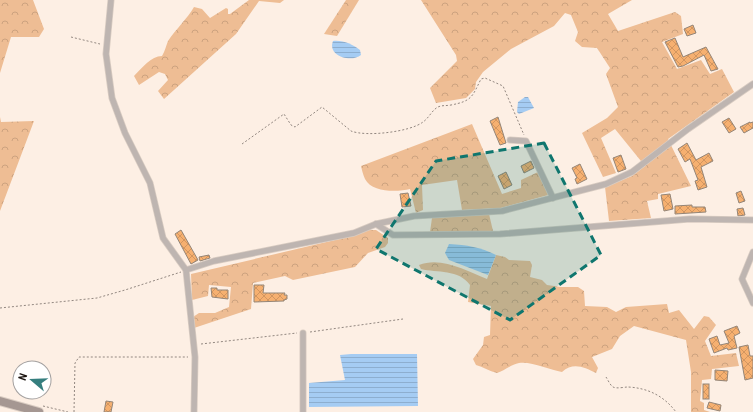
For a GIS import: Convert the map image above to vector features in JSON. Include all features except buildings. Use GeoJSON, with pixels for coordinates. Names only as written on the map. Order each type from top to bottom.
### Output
{"type":"FeatureCollection","features":[{"type":"Feature","properties":{"kind":"street"},"geometry":{"type":"LineString","coordinates":[[111,0],[107,46],[108,74],[112,98],[119,118],[150,183],[163,238],[186,270],[195,357],[194,412]]}},
{"type":"Feature","properties":{"kind":"street"},"geometry":{"type":"LineString","coordinates":[[186,270],[214,262],[354,233],[376,224],[414,216],[502,211],[606,184],[622,178],[688,129],[753,84]]}},
{"type":"Feature","properties":{"kind":"street"},"geometry":{"type":"LineString","coordinates":[[510,140],[526,141],[552,198]]}},
{"type":"Feature","properties":{"kind":"street"},"geometry":{"type":"LineString","coordinates":[[376,224],[393,235],[500,234],[690,219],[753,220]]}},
{"type":"Feature","properties":{"kind":"street"},"geometry":{"type":"LineString","coordinates":[[753,252],[742,279],[753,303]]}},
{"type":"Feature","properties":{"kind":"street"},"geometry":{"type":"LineString","coordinates":[[303,333],[303,412]]}},
{"type":"Feature","properties":{"kind":"street"},"geometry":{"type":"LineString","coordinates":[[0,401],[39,412]]}},
{"type":"Feature","properties":{"kind":"path"},"geometry":{"type":"LineString","coordinates":[[71,37],[107,46]]}},
{"type":"Feature","properties":{"kind":"path"},"geometry":{"type":"LineString","coordinates":[[242,144],[284,114],[291,125],[296,127],[322,107],[351,132],[357,134],[409,128],[423,122],[439,106],[454,104],[471,98],[481,79],[485,78],[503,86],[526,141]]}},
{"type":"Feature","properties":{"kind":"path"},"geometry":{"type":"LineString","coordinates":[[0,308],[97,298],[186,270]]}},
{"type":"Feature","properties":{"kind":"path"},"geometry":{"type":"LineString","coordinates":[[74,412],[75,363],[79,357],[195,357]]}},
{"type":"Feature","properties":{"kind":"path"},"geometry":{"type":"LineString","coordinates":[[606,377],[612,387],[641,388],[657,394],[668,401],[676,412]]}},
{"type":"Feature","properties":{"kind":"highlighted area"},"geometry":{"type":"Polygon","coordinates":[[[544,143],[601,255],[510,320],[376,249],[436,161],[544,143]]]}},
{"type":"Feature","properties":{"kind":"green space"},"geometry":{"type":"Polygon","coordinates":[[[0,0],[33,0],[44,29],[39,37],[11,37],[0,73],[0,0]]]}},
{"type":"Feature","properties":{"kind":"green space"},"geometry":{"type":"Polygon","coordinates":[[[249,0],[284,0],[280,3],[259,1],[236,34],[164,99],[158,91],[168,80],[165,74],[159,72],[139,85],[134,76],[150,60],[162,56],[168,41],[194,7],[202,9],[210,18],[226,8],[228,9],[228,14],[230,14],[249,0]]]}},
{"type":"Feature","properties":{"kind":"green space"},"geometry":{"type":"Polygon","coordinates":[[[346,0],[359,0],[337,36],[324,34],[346,0]]]}},
{"type":"Feature","properties":{"kind":"green space"},"geometry":{"type":"Polygon","coordinates":[[[421,0],[632,0],[608,14],[618,31],[675,12],[681,16],[683,34],[662,42],[677,69],[701,60],[710,74],[722,69],[734,92],[668,139],[691,186],[658,194],[658,199],[647,201],[651,218],[609,221],[605,187],[632,176],[645,166],[615,129],[601,138],[616,173],[603,177],[582,133],[607,118],[618,107],[606,74],[610,68],[597,48],[582,47],[575,41],[578,32],[571,15],[565,13],[554,26],[511,49],[483,72],[476,82],[475,89],[466,98],[436,103],[430,88],[457,61],[456,55],[421,0]]]}},
{"type":"Feature","properties":{"kind":"green space"},"geometry":{"type":"Polygon","coordinates":[[[0,117],[1,122],[34,121],[0,211],[0,117]]]}},
{"type":"Feature","properties":{"kind":"green space"},"geometry":{"type":"Polygon","coordinates":[[[472,124],[502,194],[521,188],[521,180],[538,172],[548,195],[501,208],[462,210],[457,180],[422,185],[423,210],[416,213],[410,189],[392,191],[379,189],[368,184],[365,179],[361,166],[472,124]]]}},
{"type":"Feature","properties":{"kind":"green space"},"geometry":{"type":"Polygon","coordinates":[[[489,214],[493,231],[430,232],[432,218],[489,214]]]}},
{"type":"Feature","properties":{"kind":"green space"},"geometry":{"type":"Polygon","coordinates":[[[368,230],[376,230],[388,238],[388,243],[385,247],[368,253],[355,267],[293,280],[285,276],[253,283],[251,309],[194,328],[193,317],[199,313],[215,313],[229,307],[231,287],[209,285],[208,296],[192,300],[191,274],[339,239],[368,230]]]}},
{"type":"Feature","properties":{"kind":"green space"},"geometry":{"type":"Polygon","coordinates":[[[496,255],[505,257],[509,260],[530,261],[532,265],[530,277],[542,280],[547,285],[578,287],[584,291],[585,306],[607,307],[616,312],[626,307],[667,304],[669,313],[679,310],[694,329],[704,316],[709,317],[716,325],[705,341],[711,356],[736,353],[739,366],[712,369],[711,379],[702,380],[700,401],[704,403],[704,410],[710,412],[691,412],[691,372],[686,340],[634,326],[620,336],[612,349],[592,357],[598,368],[596,373],[579,366],[570,367],[562,372],[535,364],[519,363],[497,373],[476,365],[473,359],[483,345],[484,337],[490,335],[491,306],[468,302],[470,285],[460,276],[447,272],[421,269],[419,265],[436,262],[445,263],[487,279],[496,255]]]}},
{"type":"Feature","properties":{"kind":"water"},"geometry":{"type":"Polygon","coordinates":[[[333,41],[351,44],[360,50],[361,55],[352,58],[341,57],[333,51],[333,41]]]}},
{"type":"Feature","properties":{"kind":"water"},"geometry":{"type":"Polygon","coordinates":[[[525,97],[528,97],[534,108],[519,114],[517,112],[518,102],[525,97]]]}},
{"type":"Feature","properties":{"kind":"water"},"geometry":{"type":"Polygon","coordinates":[[[449,244],[473,247],[496,255],[488,275],[449,260],[445,253],[449,244]]]}},
{"type":"Feature","properties":{"kind":"water"},"geometry":{"type":"Polygon","coordinates":[[[417,354],[418,406],[309,407],[309,383],[345,380],[340,355],[417,354]]]}}]}
